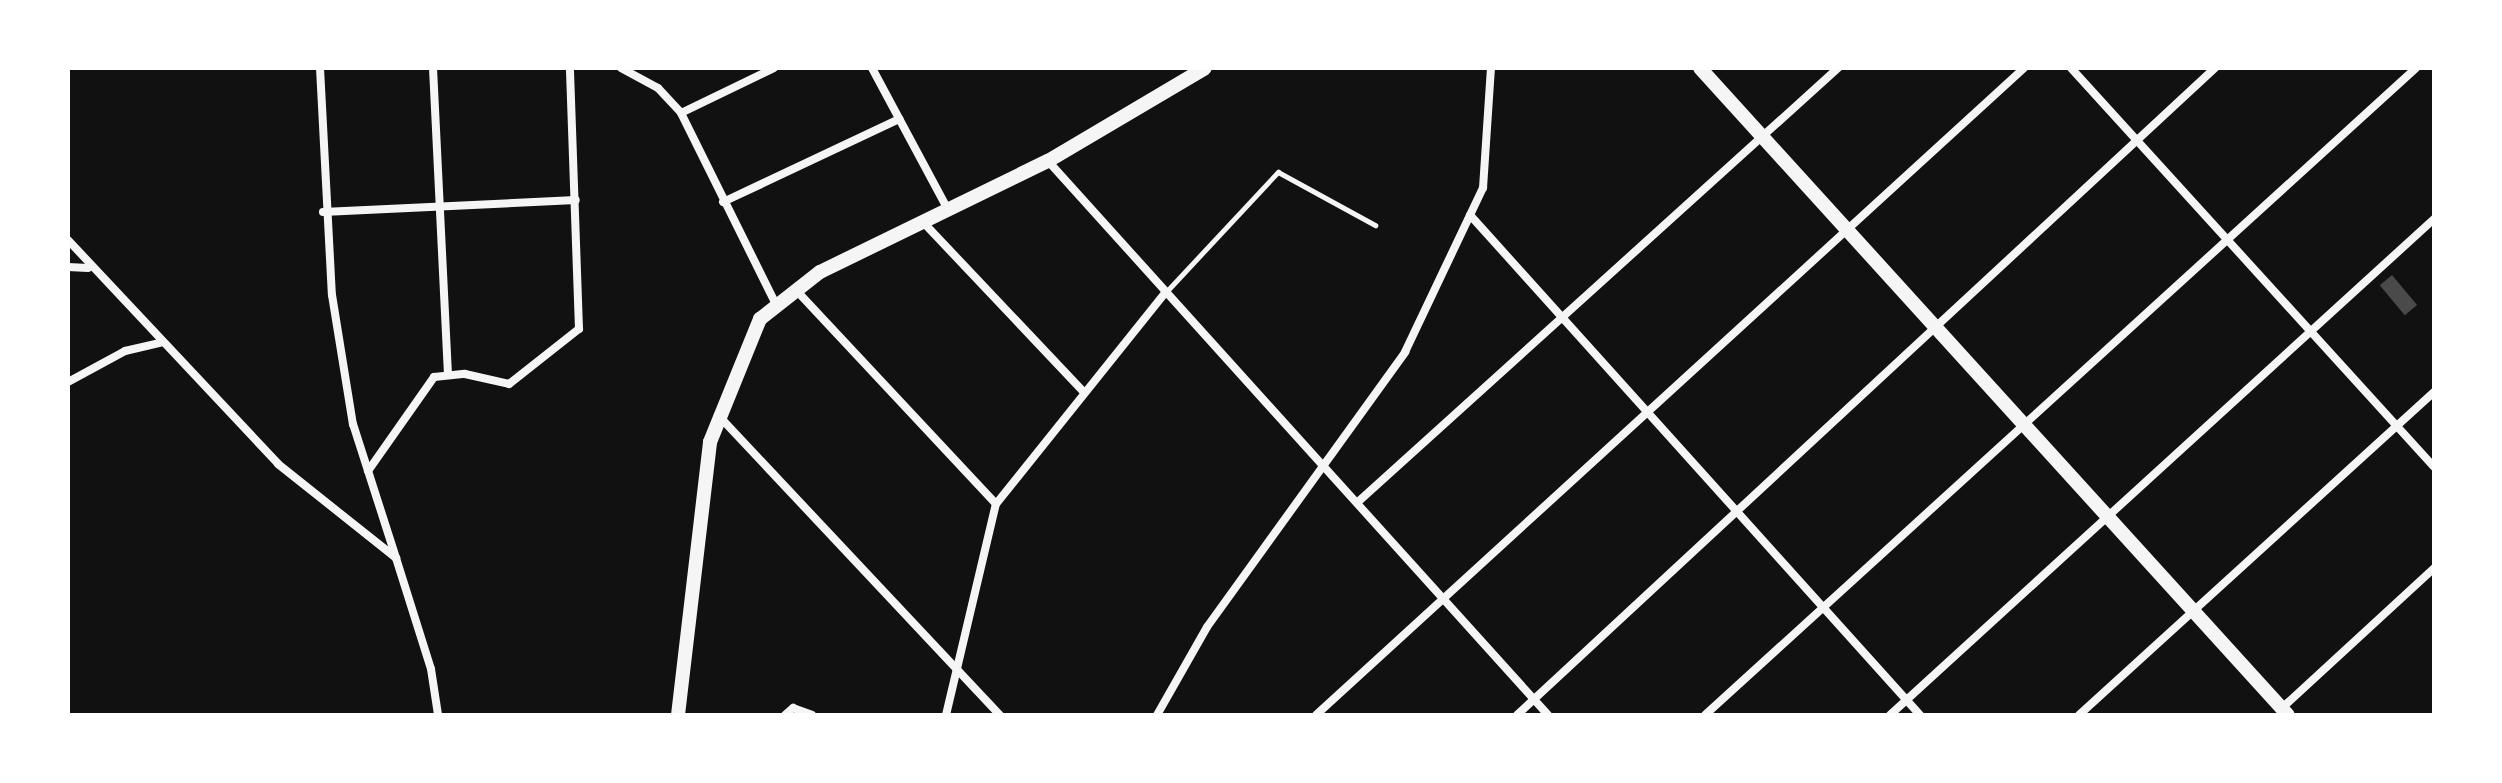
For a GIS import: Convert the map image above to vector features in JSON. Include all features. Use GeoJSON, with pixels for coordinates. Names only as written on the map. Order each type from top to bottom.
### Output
{"type":"FeatureCollection","features":[{"type":"Feature","properties":{"kind":"street"},"geometry":{"type":"LineString","coordinates":[[320,68],[323,212],[353,424],[431,669],[438,715]]}},
{"type":"Feature","properties":{"kind":"street"},"geometry":{"type":"LineString","coordinates":[[433,68],[448,372]]}},
{"type":"Feature","properties":{"kind":"street"},"geometry":{"type":"LineString","coordinates":[[368,471],[421,388],[448,372],[509,384],[579,329],[570,68]]}},
{"type":"Feature","properties":{"kind":"street"},"geometry":{"type":"LineString","coordinates":[[621,68],[658,88],[681,113],[775,302]]}},
{"type":"Feature","properties":{"kind":"street"},"geometry":{"type":"LineString","coordinates":[[681,113],[774,68]]}},
{"type":"Feature","properties":{"kind":"street"},"geometry":{"type":"LineString","coordinates":[[872,68],[947,208]]}},
{"type":"Feature","properties":{"kind":"street"},"geometry":{"type":"LineString","coordinates":[[678,715],[717,415],[749,338],[775,302],[921,221],[1048,161],[1205,68]]}},
{"type":"Feature","properties":{"kind":"street"},"geometry":{"type":"LineString","coordinates":[[1158,715],[1207,627],[1400,362],[1470,215],[1490,158],[1491,68]]}},
{"type":"Feature","properties":{"kind":"street"},"geometry":{"type":"LineString","coordinates":[[1700,68],[1938,326],[2281,713],[2434,568]]}},
{"type":"Feature","properties":{"kind":"street"},"geometry":{"type":"LineString","coordinates":[[1359,501],[1563,321],[1838,68]]}},
{"type":"Feature","properties":{"kind":"street"},"geometry":{"type":"LineString","coordinates":[[1316,715],[1447,600],[1643,410],[1849,229],[2024,68]]}},
{"type":"Feature","properties":{"kind":"street"},"geometry":{"type":"LineString","coordinates":[[2071,68],[2434,467]]}},
{"type":"Feature","properties":{"kind":"street"},"geometry":{"type":"LineString","coordinates":[[1517,715],[1938,326],[2134,139],[2215,68]]}},
{"type":"Feature","properties":{"kind":"street"},"geometry":{"type":"LineString","coordinates":[[1705,715],[2028,427],[2416,68]]}},
{"type":"Feature","properties":{"kind":"street"},"geometry":{"type":"LineString","coordinates":[[723,202],[899,119]]}},
{"type":"Feature","properties":{"kind":"street"},"geometry":{"type":"LineString","coordinates":[[1048,161],[1164,294],[1359,501],[1548,715]]}},
{"type":"Feature","properties":{"kind":"street"},"geometry":{"type":"LineString","coordinates":[[323,212],[576,200]]}},
{"type":"Feature","properties":{"kind":"street"},"geometry":{"type":"LineString","coordinates":[[1470,215],[1920,715]]}},
{"type":"Feature","properties":{"kind":"street"},"geometry":{"type":"LineString","coordinates":[[1890,715],[2105,515],[2313,332],[2434,219]]}},
{"type":"Feature","properties":{"kind":"street"},"geometry":{"type":"LineString","coordinates":[[921,221],[1083,391]]}},
{"type":"Feature","properties":{"kind":"street"},"geometry":{"type":"LineString","coordinates":[[68,240],[88,268],[278,464],[396,558]]}},
{"type":"Feature","properties":{"kind":"street"},"geometry":{"type":"LineString","coordinates":[[68,267],[88,268]]}},
{"type":"Feature","properties":{"kind":"street"},"geometry":{"type":"LineString","coordinates":[[794,289],[996,504]]}},
{"type":"Feature","properties":{"kind":"street"},"geometry":{"type":"LineString","coordinates":[[946,715],[996,504],[1083,391],[1164,294]]}},
{"type":"Feature","properties":{"kind":"street"},"geometry":{"type":"LineString","coordinates":[[68,382],[125,351],[161,343]]}},
{"type":"Feature","properties":{"kind":"street"},"geometry":{"type":"LineString","coordinates":[[2079,715],[2191,608],[2434,392]]}},
{"type":"Feature","properties":{"kind":"street"},"geometry":{"type":"LineString","coordinates":[[717,415],[1000,715]]}},
{"type":"Feature","properties":{"kind":"street"},"geometry":{"type":"LineString","coordinates":[[785,715],[793,708],[812,715]]}},
{"type":"Feature","properties":{"kind":"lane"},"geometry":{"type":"LineString","coordinates":[[1164,294],[1278,172],[1375,225]]}},
{"type":"Feature","properties":{"kind":"building"},"geometry":{"type":"Polygon","coordinates":[[[2392,275],[2417,305],[2405,315],[2380,285],[2392,275]]]}}]}
